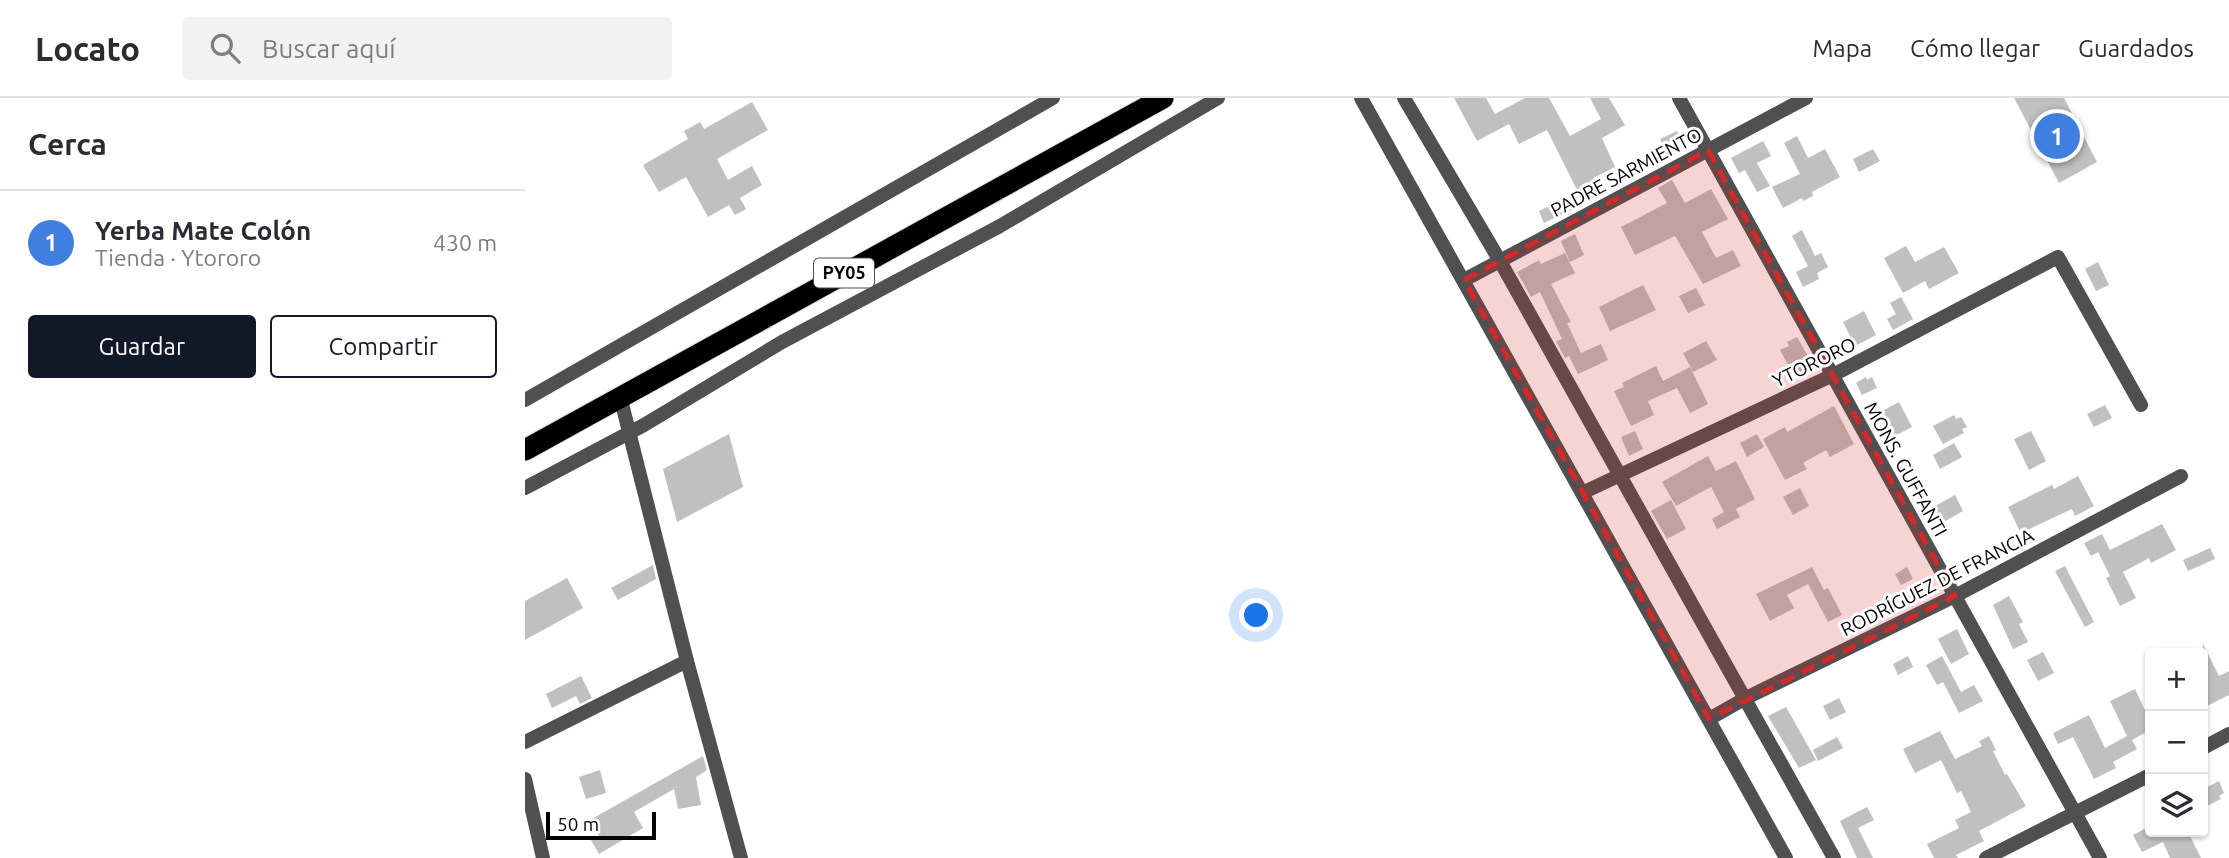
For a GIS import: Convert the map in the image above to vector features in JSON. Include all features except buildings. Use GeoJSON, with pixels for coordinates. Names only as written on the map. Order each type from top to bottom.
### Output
{"type":"FeatureCollection","features":[{"type":"Feature","properties":{"kind":"highway","name":"PY05"},"geometry":{"type":"LineString","coordinates":[[525,450],[1163,98]]}},
{"type":"Feature","properties":{"kind":"street"},"geometry":{"type":"LineString","coordinates":[[525,400],[1053,98]]}},
{"type":"Feature","properties":{"kind":"street"},"geometry":{"type":"LineString","coordinates":[[525,488],[629,433],[782,342],[1000,226],[1218,98]]}},
{"type":"Feature","properties":{"kind":"street"},"geometry":{"type":"LineString","coordinates":[[1361,98],[1786,858]]}},
{"type":"Feature","properties":{"kind":"street"},"geometry":{"type":"LineString","coordinates":[[1404,98],[1500,261],[1834,858]]}},
{"type":"Feature","properties":{"kind":"street","name":"MONS. GUFFANTI"},"geometry":{"type":"LineString","coordinates":[[1679,98],[2100,858]]}},
{"type":"Feature","properties":{"kind":"street","name":"PADRE SARMIENTO"},"geometry":{"type":"LineString","coordinates":[[1464,280],[1806,98]]}},
{"type":"Feature","properties":{"kind":"street","name":"YTORORO"},"geometry":{"type":"LineString","coordinates":[[1582,493],[1833,375],[2058,257],[2141,405]]}},
{"type":"Feature","properties":{"kind":"street"},"geometry":{"type":"LineString","coordinates":[[620,396],[741,858]]}},
{"type":"Feature","properties":{"kind":"street","name":"RODRÍGUEZ DE FRANCIA"},"geometry":{"type":"LineString","coordinates":[[1709,719],[1746,698],[1955,596],[2181,476]]}},
{"type":"Feature","properties":{"kind":"street"},"geometry":{"type":"LineString","coordinates":[[525,742],[688,661]]}},
{"type":"Feature","properties":{"kind":"street"},"geometry":{"type":"LineString","coordinates":[[2208,745],[2229,734]]}},
{"type":"Feature","properties":{"kind":"street"},"geometry":{"type":"LineString","coordinates":[[1986,858],[2145,778]]}},
{"type":"Feature","properties":{"kind":"street"},"geometry":{"type":"LineString","coordinates":[[525,779],[543,858]]}},
{"type":"Feature","properties":{"kind":"highlighted area"},"geometry":{"type":"Polygon","coordinates":[[[1708,150],[1955,596],[1709,719],[1464,280],[1708,150]]]}},
{"type":"Feature","properties":{"kind":"place","name":"Yerba Mate Colón"},"geometry":{"type":"Point","coordinates":[2057,136]}}]}
